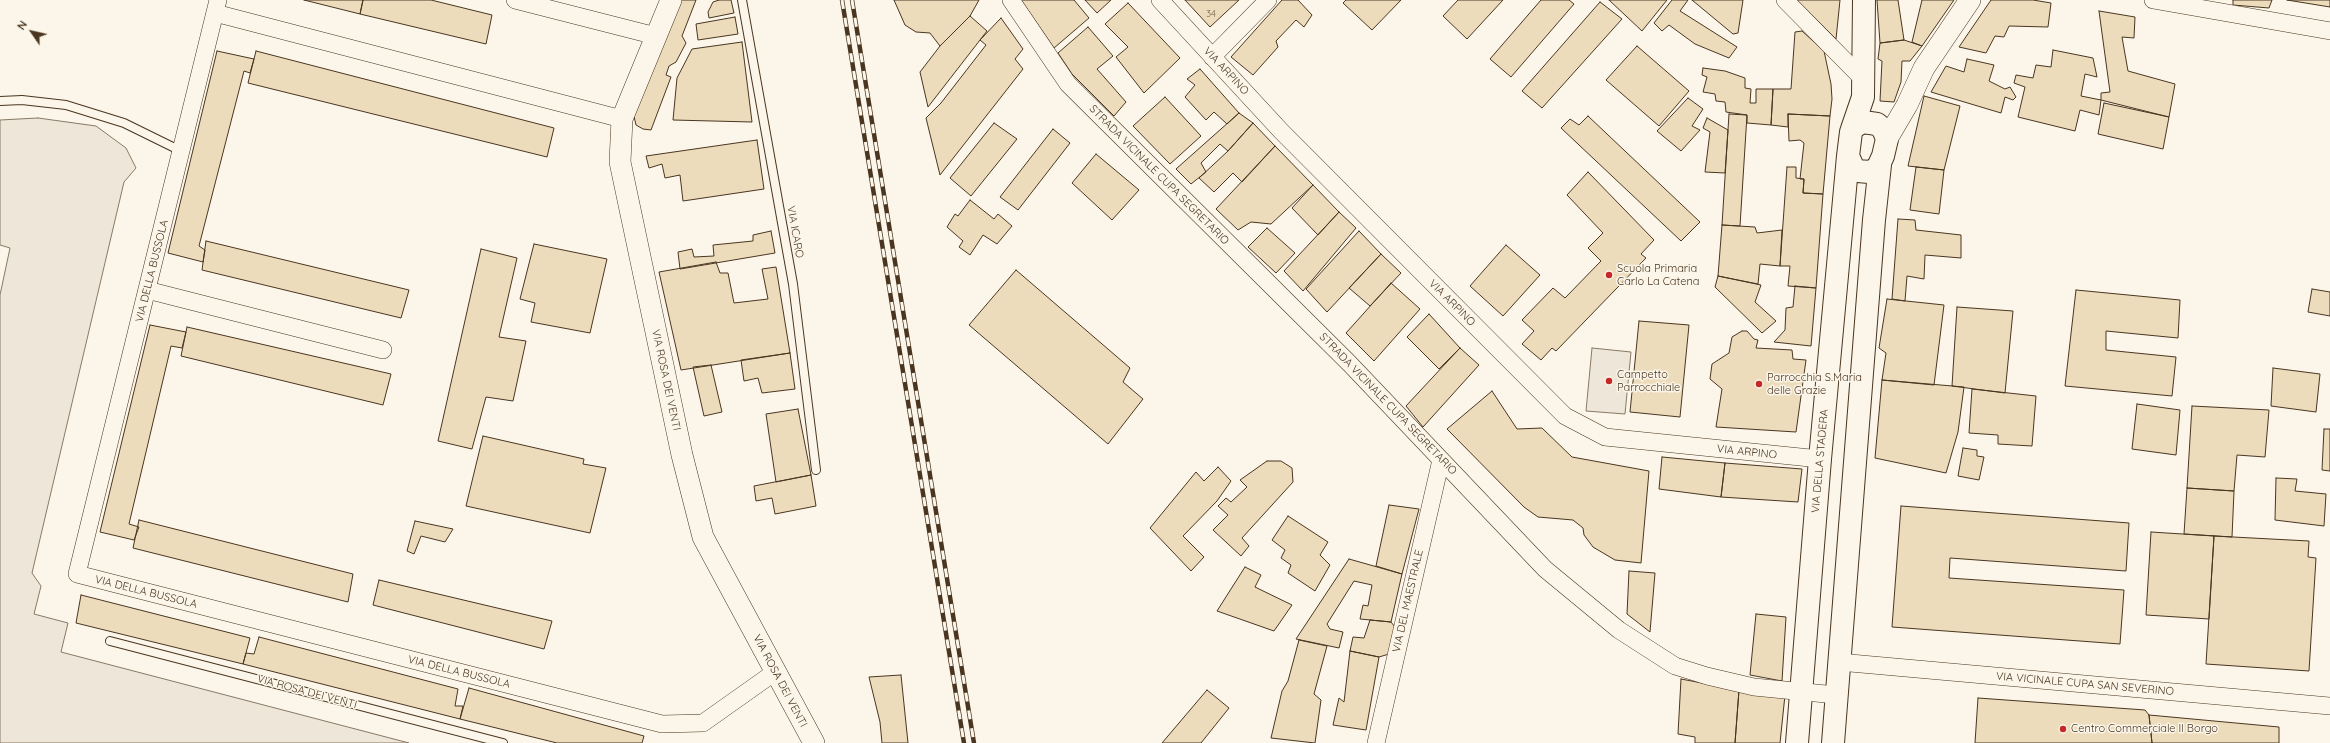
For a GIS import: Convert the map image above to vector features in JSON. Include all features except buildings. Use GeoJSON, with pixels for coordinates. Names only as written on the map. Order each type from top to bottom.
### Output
{"type":"FeatureCollection","features":[{"type":"Feature","properties":{"kind":"main road"},"geometry":{"type":"LineString","coordinates":[[1864,0],[1863,88],[1852,129],[1848,156],[1853,166],[1860,172],[1874,171],[1880,165]]}},
{"type":"Feature","properties":{"kind":"main road"},"geometry":{"type":"LineString","coordinates":[[1833,743],[1874,220],[1880,165],[1881,130],[1863,88]]}},
{"type":"Feature","properties":{"kind":"main road"},"geometry":{"type":"LineString","coordinates":[[1852,129],[1860,123],[1881,130]]}},
{"type":"Feature","properties":{"kind":"main road","name":"VIA DELLA STADERA"},"geometry":{"type":"LineString","coordinates":[[1797,743],[1820,459],[1848,156]]}},
{"type":"Feature","properties":{"kind":"main road"},"geometry":{"type":"LineString","coordinates":[[1844,200],[1853,196],[1860,197],[1868,206],[1874,220]]}},
{"type":"Feature","properties":{"kind":"street"},"geometry":{"type":"LineString","coordinates":[[515,0],[656,36]]}},
{"type":"Feature","properties":{"kind":"street","name":"VIA ROSA DEI VENTI"},"geometry":{"type":"LineString","coordinates":[[671,0],[622,119],[620,162],[682,455],[703,537],[814,743]]}},
{"type":"Feature","properties":{"kind":"street","name":"STRADA VICINALE CUPA SEGRETARIO"},"geometry":{"type":"LineString","coordinates":[[1010,0],[1068,84],[1350,364],[1545,569],[1619,630],[1675,666],[1707,676],[1754,687],[1836,695]]}},
{"type":"Feature","properties":{"kind":"street","name":"VIA ARPINO"},"geometry":{"type":"LineString","coordinates":[[1160,0],[1281,131],[1565,416],[1605,437],[1820,459]]}},
{"type":"Feature","properties":{"kind":"street"},"geometry":{"type":"LineString","coordinates":[[1212,57],[1268,0]]}},
{"type":"Feature","properties":{"kind":"street"},"geometry":{"type":"LineString","coordinates":[[1785,0],[1863,88]]}},
{"type":"Feature","properties":{"kind":"street"},"geometry":{"type":"LineString","coordinates":[[1881,130],[1907,105],[1924,68],[1970,0]]}},
{"type":"Feature","properties":{"kind":"street"},"geometry":{"type":"LineString","coordinates":[[2153,0],[2330,31]]}},
{"type":"Feature","properties":{"kind":"street"},"geometry":{"type":"LineString","coordinates":[[217,6],[622,119]]}},
{"type":"Feature","properties":{"kind":"street","name":"VIA DELLA BUSSOLA"},"geometry":{"type":"LineString","coordinates":[[217,6],[77,574],[662,724],[703,723],[775,672]]}},
{"type":"Feature","properties":{"kind":"street"},"geometry":{"type":"LineString","coordinates":[[147,290],[383,350]]}},
{"type":"Feature","properties":{"kind":"street","name":"VIA DEL MAESTRALE"},"geometry":{"type":"LineString","coordinates":[[1376,743],[1441,460]]}},
{"type":"Feature","properties":{"kind":"street","name":"VIA VICINALE CUPA SAN SEVERINO"},"geometry":{"type":"LineString","coordinates":[[1839,662],[2330,706]]}},
{"type":"Feature","properties":{"kind":"lane","name":"VIA ICARO"},"geometry":{"type":"LineString","coordinates":[[742,0],[794,284],[816,470]]}},
{"type":"Feature","properties":{"kind":"lane"},"geometry":{"type":"LineString","coordinates":[[0,101],[22,100],[66,105],[124,124],[181,151]]}},
{"type":"Feature","properties":{"kind":"lane","name":"VIA ROSA DEI VENTI"},"geometry":{"type":"LineString","coordinates":[[110,641],[503,743]]}},
{"type":"Feature","properties":{"kind":"shaded area"},"geometry":{"type":"Polygon","coordinates":[[[38,118],[96,126],[126,148],[136,168],[124,182],[32,573],[41,586],[34,614],[68,623],[61,652],[409,743],[0,743],[0,295],[10,248],[0,245],[0,120],[38,118]]]}},
{"type":"Feature","properties":{"kind":"shaded area","name":"Campetto Parrocchiale"},"geometry":{"type":"Polygon","coordinates":[[[1592,348],[1631,352],[1625,414],[1586,411],[1592,348]]]}},
{"type":"Feature","properties":{"kind":"railway"},"geometry":{"type":"LineString","coordinates":[[842,0],[964,743]]}},
{"type":"Feature","properties":{"kind":"railway"},"geometry":{"type":"LineString","coordinates":[[852,0],[974,743]]}},
{"type":"Feature","properties":{"kind":"place","name":"Scuola Primaria Carlo La Catena"},"geometry":{"type":"Point","coordinates":[1609,275]}},
{"type":"Feature","properties":{"kind":"place","name":"Campetto Parrocchiale"},"geometry":{"type":"Point","coordinates":[1609,381]}},
{"type":"Feature","properties":{"kind":"place","name":"Parrocchia S.Maria delle Grazie"},"geometry":{"type":"Point","coordinates":[1759,384]}},
{"type":"Feature","properties":{"kind":"place","name":"Centro Commerciale Il Borgo"},"geometry":{"type":"Point","coordinates":[2063,729]}}]}
